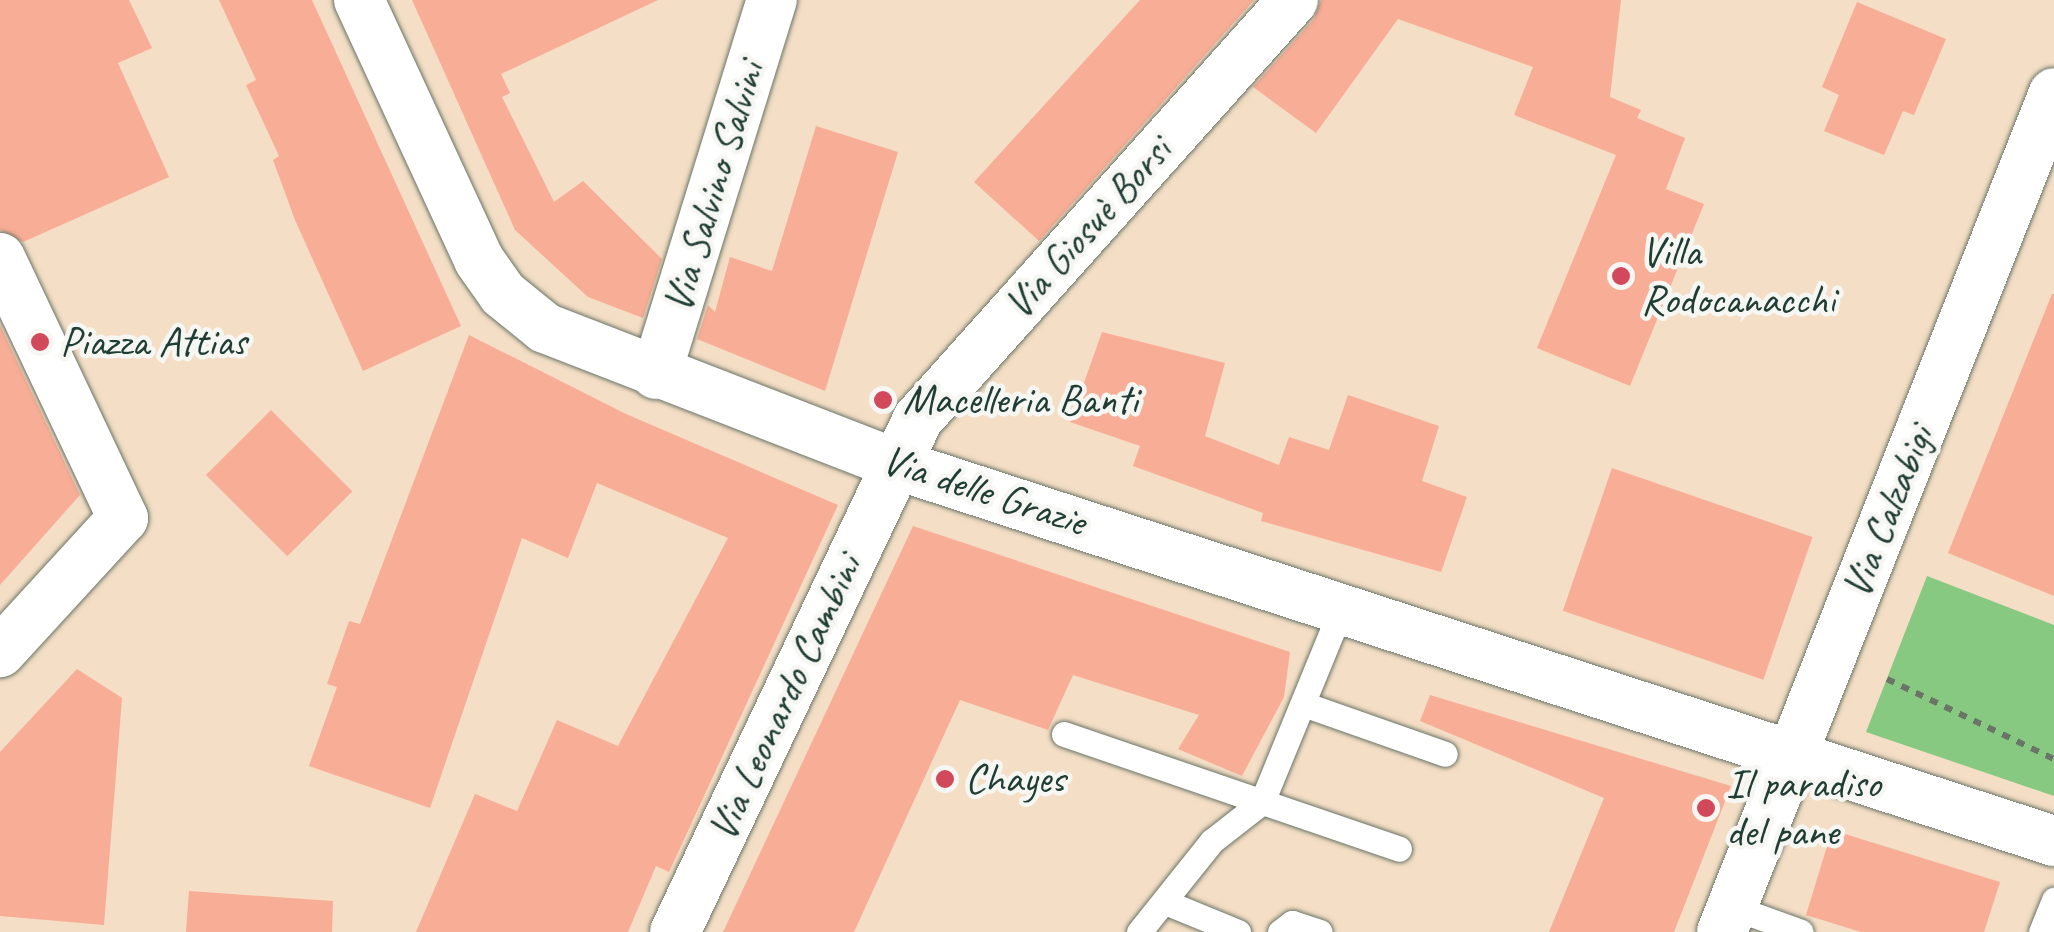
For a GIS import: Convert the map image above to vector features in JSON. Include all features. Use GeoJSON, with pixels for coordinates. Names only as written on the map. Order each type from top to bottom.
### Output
{"type":"FeatureCollection","features":[{"type":"Feature","properties":{"kind":"street","name":"Via delle Grazie"},"geometry":{"type":"LineString","coordinates":[[359,0],[479,260],[502,294],[546,328],[895,464],[2054,840]]}},
{"type":"Feature","properties":{"kind":"street","name":"Via Salvino Salvini"},"geometry":{"type":"LineString","coordinates":[[656,374],[772,0]]}},
{"type":"Feature","properties":{"kind":"street","name":"Via Giosuè Borsi"},"geometry":{"type":"LineString","coordinates":[[895,464],[918,418],[1293,0]]}},
{"type":"Feature","properties":{"kind":"street","name":"Via Calzabigi"},"geometry":{"type":"LineString","coordinates":[[1727,920],[2054,93]]}},
{"type":"Feature","properties":{"kind":"street"},"geometry":{"type":"LineString","coordinates":[[0,258],[123,518],[0,652]]}},
{"type":"Feature","properties":{"kind":"street","name":"Via Leonardo Cambini"},"geometry":{"type":"LineString","coordinates":[[675,932],[895,464]]}},
{"type":"Feature","properties":{"kind":"lane"},"geometry":{"type":"LineString","coordinates":[[1139,932],[1212,841],[1262,802],[1306,705],[1342,607]]}},
{"type":"Feature","properties":{"kind":"lane"},"geometry":{"type":"LineString","coordinates":[[1306,705],[1446,754]]}},
{"type":"Feature","properties":{"kind":"lane"},"geometry":{"type":"LineString","coordinates":[[1064,734],[1399,849]]}},
{"type":"Feature","properties":{"kind":"lane"},"geometry":{"type":"LineString","coordinates":[[2041,932],[2054,899]]}},
{"type":"Feature","properties":{"kind":"lane"},"geometry":{"type":"LineString","coordinates":[[1165,902],[1238,932]]}},
{"type":"Feature","properties":{"kind":"lane"},"geometry":{"type":"LineString","coordinates":[[1727,920],[1801,932]]}},
{"type":"Feature","properties":{"kind":"lane"},"geometry":{"type":"LineString","coordinates":[[1280,932],[1292,923],[1320,932]]}},
{"type":"Feature","properties":{"kind":"path"},"geometry":{"type":"LineString","coordinates":[[1887,679],[2054,759]]}},
{"type":"Feature","properties":{"kind":"green space"},"geometry":{"type":"Polygon","coordinates":[[[1927,576],[2054,625],[2054,796],[1866,732],[1927,576]]]}},
{"type":"Feature","properties":{"kind":"building"},"geometry":{"type":"Polygon","coordinates":[[[0,0],[129,0],[152,48],[118,63],[169,177],[23,242],[0,230],[0,0]]]}},
{"type":"Feature","properties":{"kind":"building"},"geometry":{"type":"Polygon","coordinates":[[[219,0],[312,0],[461,326],[363,371],[295,220],[273,160],[279,156],[246,85],[256,80],[219,0]]]}},
{"type":"Feature","properties":{"kind":"building"},"geometry":{"type":"Polygon","coordinates":[[[412,0],[658,0],[501,74],[510,93],[502,97],[554,202],[583,181],[662,259],[643,318],[588,297],[515,230],[412,0]]]}},
{"type":"Feature","properties":{"kind":"building"},"geometry":{"type":"Polygon","coordinates":[[[1140,0],[1254,0],[1039,241],[974,182],[1140,0]]]}},
{"type":"Feature","properties":{"kind":"building"},"geometry":{"type":"Polygon","coordinates":[[[1321,0],[1621,0],[1610,97],[1641,110],[1637,118],[1685,138],[1666,189],[1704,204],[1630,386],[1537,348],[1616,155],[1514,115],[1533,67],[1398,19],[1316,133],[1253,87],[1314,19],[1321,0]]]}},
{"type":"Feature","properties":{"kind":"building"},"geometry":{"type":"Polygon","coordinates":[[[1857,2],[1946,39],[1914,115],[1903,111],[1884,155],[1824,131],[1839,95],[1822,87],[1857,2]]]}},
{"type":"Feature","properties":{"kind":"building"},"geometry":{"type":"Polygon","coordinates":[[[816,126],[898,152],[825,391],[697,339],[708,305],[715,312],[730,257],[772,271],[816,126]]]}},
{"type":"Feature","properties":{"kind":"building"},"geometry":{"type":"Polygon","coordinates":[[[2054,294],[2054,596],[1948,553],[2054,294]]]}},
{"type":"Feature","properties":{"kind":"building"},"geometry":{"type":"Polygon","coordinates":[[[0,325],[80,495],[0,585],[0,325]]]}},
{"type":"Feature","properties":{"kind":"building"},"geometry":{"type":"Polygon","coordinates":[[[1102,332],[1225,363],[1205,436],[1279,465],[1289,437],[1329,450],[1348,395],[1439,426],[1422,481],[1467,497],[1441,572],[1261,521],[1263,513],[1133,466],[1140,446],[1070,422],[1102,332]]]}},
{"type":"Feature","properties":{"kind":"building"},"geometry":{"type":"Polygon","coordinates":[[[469,335],[626,414],[838,505],[669,872],[656,866],[628,932],[416,932],[475,794],[517,811],[557,720],[618,746],[728,538],[597,483],[568,558],[522,538],[430,808],[309,766],[337,687],[327,684],[349,621],[360,624],[469,335]]]}},
{"type":"Feature","properties":{"kind":"building"},"geometry":{"type":"Polygon","coordinates":[[[271,410],[352,491],[287,556],[206,475],[271,410]]]}},
{"type":"Feature","properties":{"kind":"building"},"geometry":{"type":"Polygon","coordinates":[[[1612,468],[1812,537],[1763,680],[1563,611],[1612,468]]]}},
{"type":"Feature","properties":{"kind":"building"},"geometry":{"type":"Polygon","coordinates":[[[913,526],[1290,652],[1284,697],[1242,776],[1178,749],[1199,715],[1073,675],[1048,730],[960,700],[854,932],[723,932],[913,526]]]}},
{"type":"Feature","properties":{"kind":"building"},"geometry":{"type":"Polygon","coordinates":[[[77,669],[122,698],[104,925],[0,916],[0,752],[77,669]]]}},
{"type":"Feature","properties":{"kind":"building"},"geometry":{"type":"Polygon","coordinates":[[[1430,695],[1731,786],[1674,932],[1549,932],[1604,798],[1420,721],[1430,695]]]}},
{"type":"Feature","properties":{"kind":"building"},"geometry":{"type":"Polygon","coordinates":[[[1832,830],[2000,882],[1984,932],[1861,932],[1806,915],[1832,830]]]}},
{"type":"Feature","properties":{"kind":"building"},"geometry":{"type":"Polygon","coordinates":[[[189,891],[333,901],[332,932],[186,932],[189,891]]]}},
{"type":"Feature","properties":{"kind":"place","name":"Villa Rodocanacchi"},"geometry":{"type":"Point","coordinates":[1621,276]}},
{"type":"Feature","properties":{"kind":"place","name":"Piazza Attias"},"geometry":{"type":"Point","coordinates":[40,342]}},
{"type":"Feature","properties":{"kind":"place","name":"Macelleria Banti"},"geometry":{"type":"Point","coordinates":[883,400]}},
{"type":"Feature","properties":{"kind":"place","name":"Chayes"},"geometry":{"type":"Point","coordinates":[945,779]}},
{"type":"Feature","properties":{"kind":"place","name":"Il paradiso del pane"},"geometry":{"type":"Point","coordinates":[1706,808]}}]}
